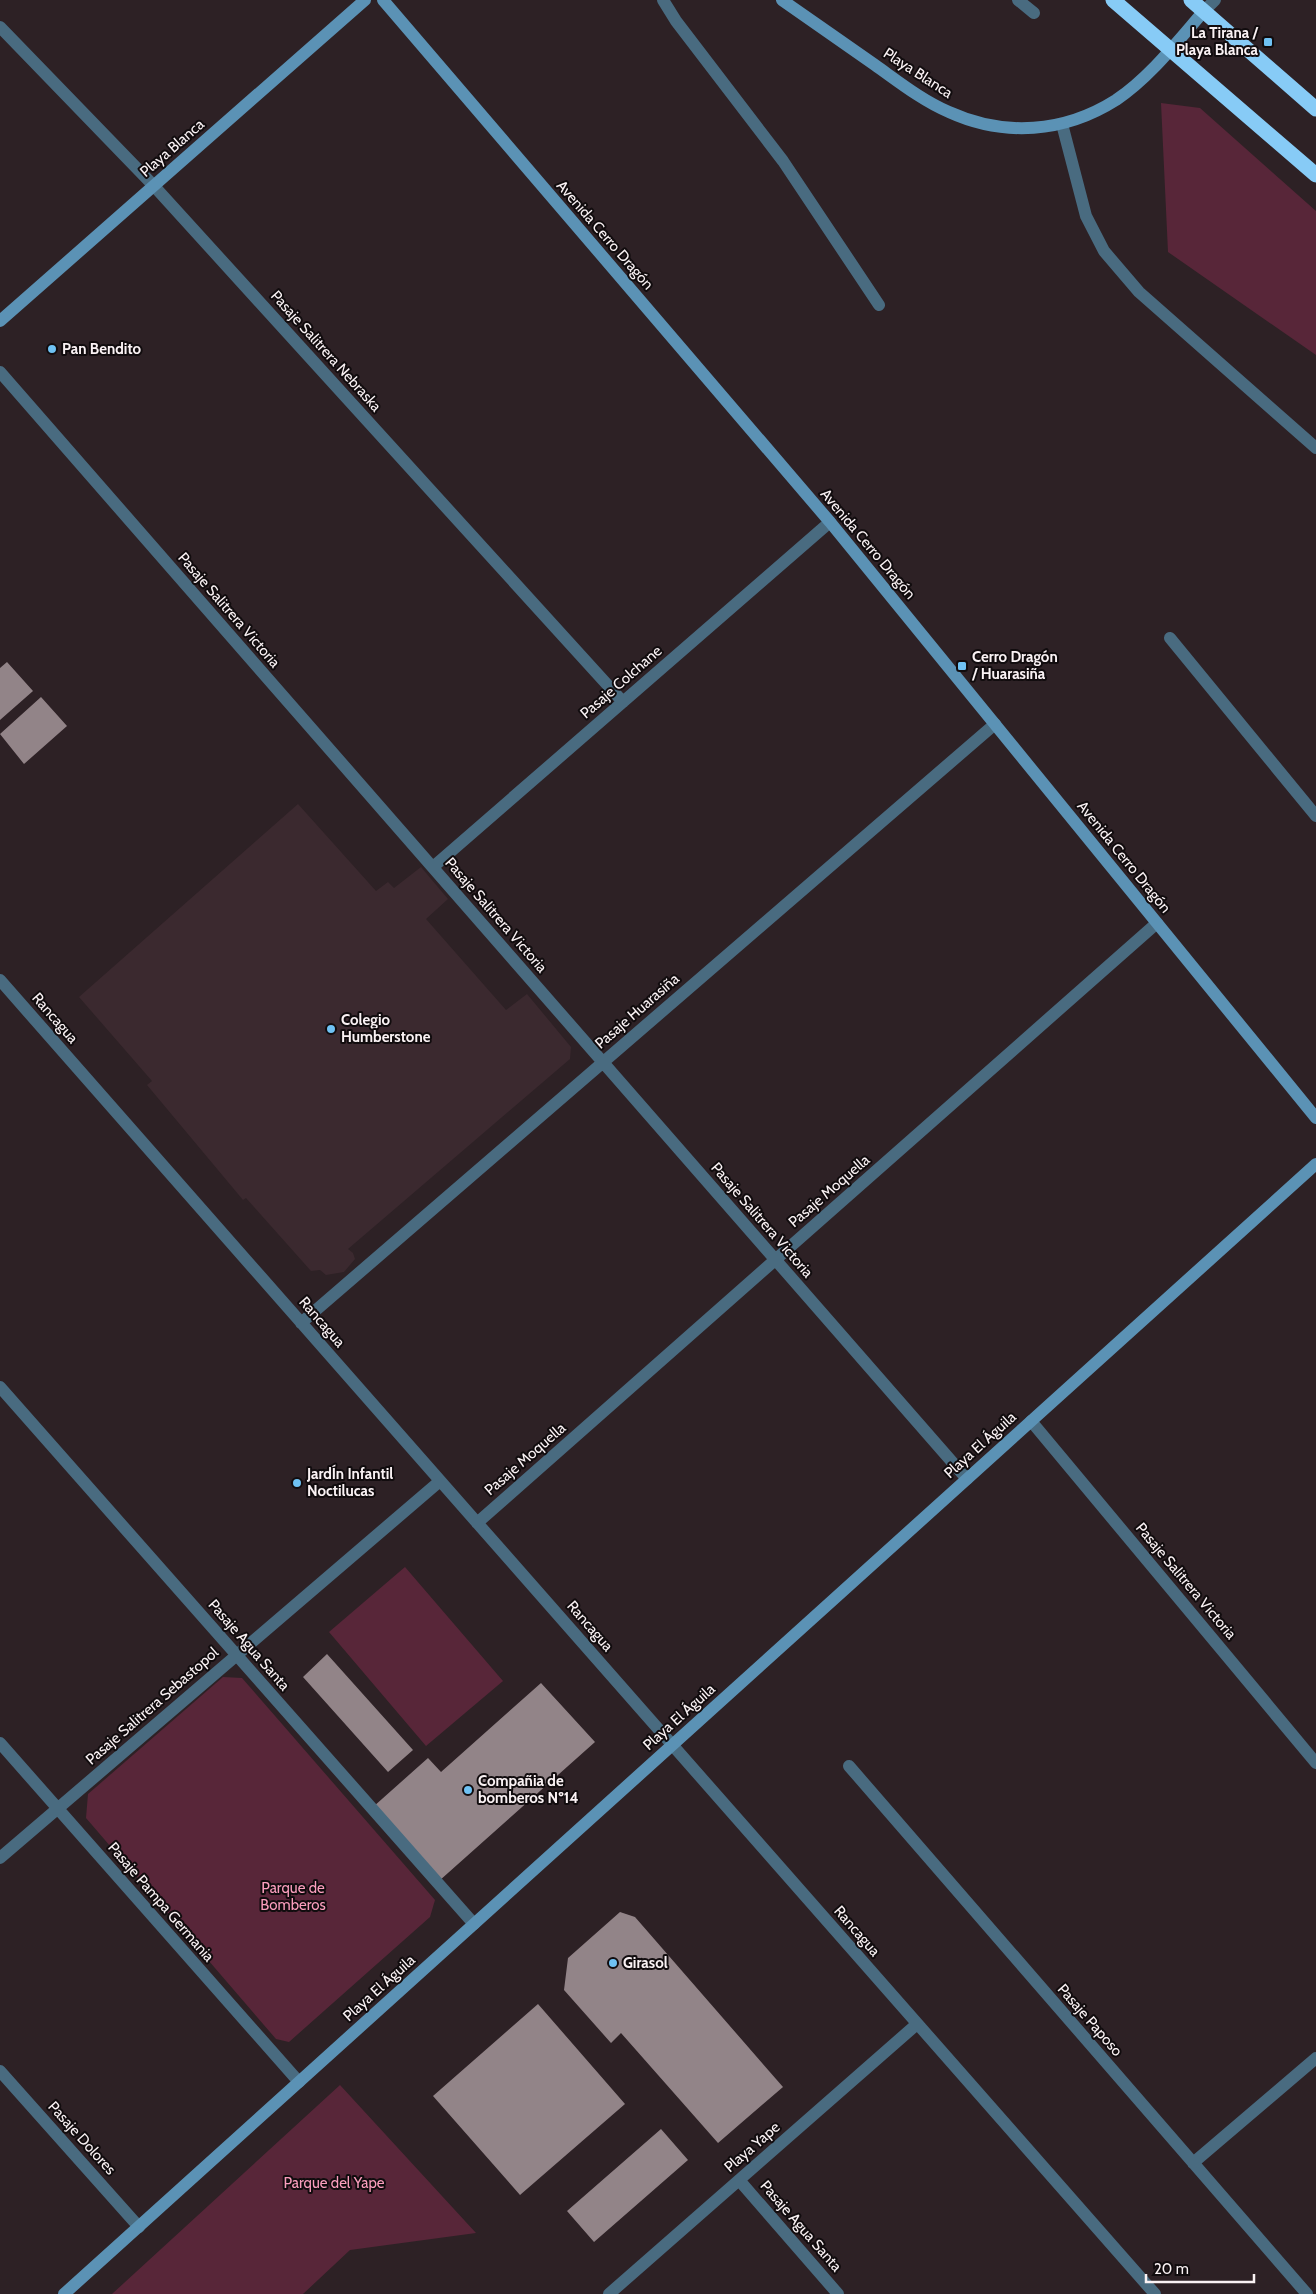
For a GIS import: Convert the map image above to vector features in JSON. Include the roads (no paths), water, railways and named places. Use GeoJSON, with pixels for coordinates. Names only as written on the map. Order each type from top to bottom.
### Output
{"type":"FeatureCollection","features":[{"type":"Feature","properties":{"kind":"highway"},"geometry":{"type":"LineString","coordinates":[[1113,0],[1316,175]]}},
{"type":"Feature","properties":{"kind":"highway"},"geometry":{"type":"LineString","coordinates":[[1191,0],[1316,109]]}},
{"type":"Feature","properties":{"kind":"street","name":"Playa Blanca"},"geometry":{"type":"LineString","coordinates":[[0,321],[365,0]]}},
{"type":"Feature","properties":{"kind":"street","name":"Avenida Cerro Dragón"},"geometry":{"type":"LineString","coordinates":[[382,0],[830,522],[1316,1118]]}},
{"type":"Feature","properties":{"kind":"street"},"geometry":{"type":"LineString","coordinates":[[663,0],[676,21],[783,161],[879,305]]}},
{"type":"Feature","properties":{"kind":"street","name":"Playa Blanca"},"geometry":{"type":"LineString","coordinates":[[782,0],[921,97],[948,112],[977,123],[1032,130],[1062,124],[1090,114],[1116,99],[1156,65],[1215,0]]}},
{"type":"Feature","properties":{"kind":"street"},"geometry":{"type":"LineString","coordinates":[[1018,0],[1034,13]]}},
{"type":"Feature","properties":{"kind":"street","name":"Pasaje Salitrera Nebraska"},"geometry":{"type":"LineString","coordinates":[[0,27],[154,186],[623,702]]}},
{"type":"Feature","properties":{"kind":"street"},"geometry":{"type":"LineString","coordinates":[[1062,124],[1086,216],[1104,251],[1139,292],[1316,448]]}},
{"type":"Feature","properties":{"kind":"street","name":"Pasaje Salitrera Victoria"},"geometry":{"type":"LineString","coordinates":[[0,372],[967,1479]]}},
{"type":"Feature","properties":{"kind":"street","name":"Pasaje Colchane"},"geometry":{"type":"LineString","coordinates":[[433,867],[830,522]]}},
{"type":"Feature","properties":{"kind":"street"},"geometry":{"type":"LineString","coordinates":[[1170,638],[1316,816]]}},
{"type":"Feature","properties":{"kind":"street","name":"Pasaje Huarasiña"},"geometry":{"type":"LineString","coordinates":[[301,1323],[995,724]]}},
{"type":"Feature","properties":{"kind":"street","name":"Pasaje Moquella"},"geometry":{"type":"LineString","coordinates":[[477,1523],[1157,923]]}},
{"type":"Feature","properties":{"kind":"street","name":"Rancagua"},"geometry":{"type":"LineString","coordinates":[[0,980],[1155,2294]]}},
{"type":"Feature","properties":{"kind":"street","name":"Playa El Águila"},"geometry":{"type":"LineString","coordinates":[[64,2294],[1316,1164]]}},
{"type":"Feature","properties":{"kind":"street","name":"Pasaje Agua Santa"},"geometry":{"type":"LineString","coordinates":[[0,1387],[474,1924]]}},
{"type":"Feature","properties":{"kind":"street","name":"Pasaje Salitrera Victoria"},"geometry":{"type":"LineString","coordinates":[[1031,1421],[1316,1763]]}},
{"type":"Feature","properties":{"kind":"street","name":"Pasaje Salitrera Sebastopol"},"geometry":{"type":"LineString","coordinates":[[0,1858],[440,1481]]}},
{"type":"Feature","properties":{"kind":"street","name":"Pasaje Pampa Germania"},"geometry":{"type":"LineString","coordinates":[[0,1743],[298,2082]]}},
{"type":"Feature","properties":{"kind":"street","name":"Pasaje Paposo"},"geometry":{"type":"LineString","coordinates":[[849,1766],[1307,2294]]}},
{"type":"Feature","properties":{"kind":"street","name":"Playa Yape"},"geometry":{"type":"LineString","coordinates":[[609,2294],[917,2024]]}},
{"type":"Feature","properties":{"kind":"street"},"geometry":{"type":"LineString","coordinates":[[1193,2163],[1316,2058]]}},
{"type":"Feature","properties":{"kind":"street","name":"Pasaje Dolores"},"geometry":{"type":"LineString","coordinates":[[0,2071],[139,2227]]}},
{"type":"Feature","properties":{"kind":"street","name":"Pasaje Agua Santa"},"geometry":{"type":"LineString","coordinates":[[739,2180],[838,2294]]}},
{"type":"Feature","properties":{"kind":"place","name":"La Tirana / Playa Blanca"},"geometry":{"type":"Point","coordinates":[1268,42]}},
{"type":"Feature","properties":{"kind":"place","name":"Pan Bendito"},"geometry":{"type":"Point","coordinates":[52,349]}},
{"type":"Feature","properties":{"kind":"place","name":"Cerro Dragón / Huarasiña"},"geometry":{"type":"Point","coordinates":[962,666]}},
{"type":"Feature","properties":{"kind":"place","name":"Colegio Humberstone"},"geometry":{"type":"Point","coordinates":[331,1029]}},
{"type":"Feature","properties":{"kind":"place","name":"JardÍn Infantil Noctilucas"},"geometry":{"type":"Point","coordinates":[297,1483]}},
{"type":"Feature","properties":{"kind":"place","name":"Compañia de bomberos Nº14"},"geometry":{"type":"Point","coordinates":[468,1790]}},
{"type":"Feature","properties":{"kind":"place","name":"Girasol"},"geometry":{"type":"Point","coordinates":[613,1963]}},
{"type":"Feature","properties":{"kind":"park label","name":"Parque de Bomberos"},"geometry":{"type":"Point","coordinates":[293,1896]}},
{"type":"Feature","properties":{"kind":"park label","name":"Parque del Yape"},"geometry":{"type":"Point","coordinates":[334,2183]}}]}
